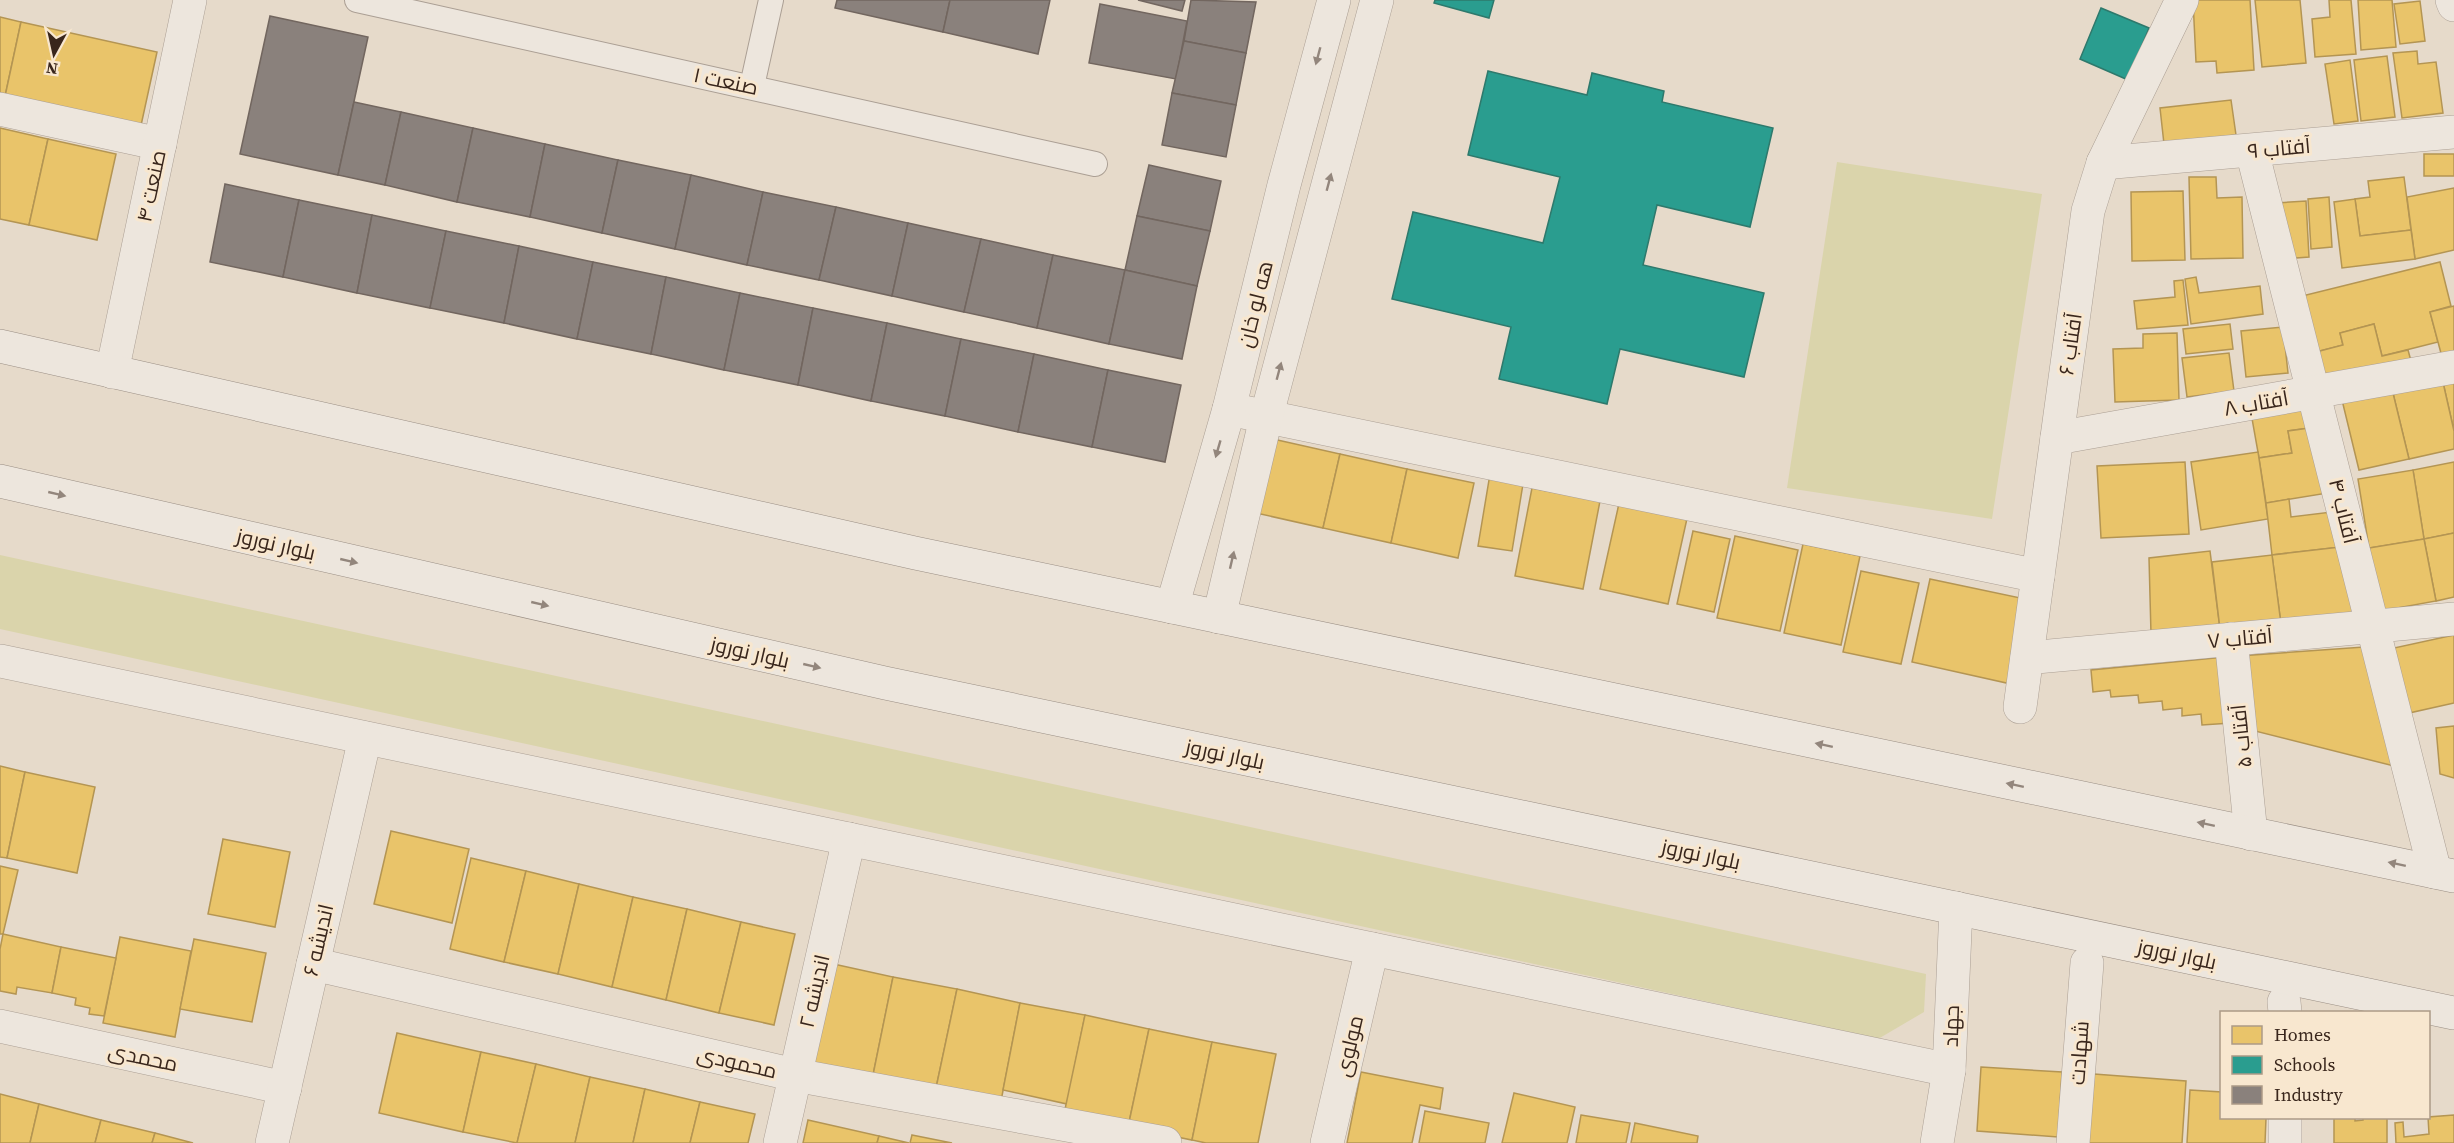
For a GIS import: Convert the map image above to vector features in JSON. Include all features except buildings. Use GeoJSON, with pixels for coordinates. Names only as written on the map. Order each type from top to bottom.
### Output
{"type":"FeatureCollection","features":[{"type":"Feature","properties":{"kind":"street","name":"صنعت ۴"},"geometry":{"type":"LineString","coordinates":[[112,372],[190,0]]}},
{"type":"Feature","properties":{"kind":"street","name":"هه لو خان"},"geometry":{"type":"LineString","coordinates":[[1172,607],[1229,409],[1284,185],[1334,0]]}},
{"type":"Feature","properties":{"kind":"street"},"geometry":{"type":"LineString","coordinates":[[1219,617],[1266,418],[1377,0]]}},
{"type":"Feature","properties":{"kind":"street","name":"آفتاب ۶"},"geometry":{"type":"LineString","coordinates":[[2020,707],[2088,211],[2103,164],[2182,0]]}},
{"type":"Feature","properties":{"kind":"street"},"geometry":{"type":"LineString","coordinates":[[2452,0],[2454,5]]}},
{"type":"Feature","properties":{"kind":"street"},"geometry":{"type":"LineString","coordinates":[[0,109],[160,144]]}},
{"type":"Feature","properties":{"kind":"street","name":"آفتاب ۹"},"geometry":{"type":"LineString","coordinates":[[2103,164],[2454,132]]}},
{"type":"Feature","properties":{"kind":"street","name":"آفتاب ۴"},"geometry":{"type":"LineString","coordinates":[[2252,151],[2373,626],[2445,874]]}},
{"type":"Feature","properties":{"kind":"street"},"geometry":{"type":"LineString","coordinates":[[0,346],[915,553],[2445,874]]}},
{"type":"Feature","properties":{"kind":"street","name":"آفتاب ۸"},"geometry":{"type":"LineString","coordinates":[[2057,438],[2454,367]]}},
{"type":"Feature","properties":{"kind":"street"},"geometry":{"type":"LineString","coordinates":[[1229,409],[2038,576]]}},
{"type":"Feature","properties":{"kind":"street","name":"بلوار نوروز"},"geometry":{"type":"LineString","coordinates":[[0,481],[885,683],[2454,1013]]}},
{"type":"Feature","properties":{"kind":"street","name":"آفتاب ۷"},"geometry":{"type":"LineString","coordinates":[[2026,658],[2454,619]]}},
{"type":"Feature","properties":{"kind":"street","name":"آفتاب ۵"},"geometry":{"type":"LineString","coordinates":[[2231,639],[2251,834]]}},
{"type":"Feature","properties":{"kind":"street"},"geometry":{"type":"LineString","coordinates":[[0,662],[1949,1070]]}},
{"type":"Feature","properties":{"kind":"street","name":"اندیشه ۶"},"geometry":{"type":"LineString","coordinates":[[272,1143],[365,738]]}},
{"type":"Feature","properties":{"kind":"street","name":"اندیشه ۲"},"geometry":{"type":"LineString","coordinates":[[780,1143],[849,839]]}},
{"type":"Feature","properties":{"kind":"street","name":"جهاد"},"geometry":{"type":"LineString","coordinates":[[1937,1143],[1949,1070],[1956,908]]}},
{"type":"Feature","properties":{"kind":"street","name":"مولوی"},"geometry":{"type":"LineString","coordinates":[[1327,1143],[1372,949]]}},
{"type":"Feature","properties":{"kind":"street","name":"شهادت"},"geometry":{"type":"LineString","coordinates":[[2073,1143],[2087,963]]}},
{"type":"Feature","properties":{"kind":"street","name":"محمودی"},"geometry":{"type":"LineString","coordinates":[[313,964],[795,1075],[1165,1143]]}},
{"type":"Feature","properties":{"kind":"street","name":"محمدی"},"geometry":{"type":"LineString","coordinates":[[0,1026],[285,1088]]}},
{"type":"Feature","properties":{"kind":"street"},"geometry":{"type":"LineString","coordinates":[[2285,1119],[2285,1143]]}},
{"type":"Feature","properties":{"kind":"lane","name":"صنعت ۱"},"geometry":{"type":"LineString","coordinates":[[357,0],[1095,164]]}},
{"type":"Feature","properties":{"kind":"lane"},"geometry":{"type":"LineString","coordinates":[[752,86],[771,0]]}},
{"type":"Feature","properties":{"kind":"shaded area"},"geometry":{"type":"Polygon","coordinates":[[[1837,162],[2042,194],[1992,519],[1787,488],[1837,162]]]}},
{"type":"Feature","properties":{"kind":"shaded area"},"geometry":{"type":"Polygon","coordinates":[[[0,555],[1926,974],[1924,1012],[1878,1039],[0,629],[0,555]]]}}]}
